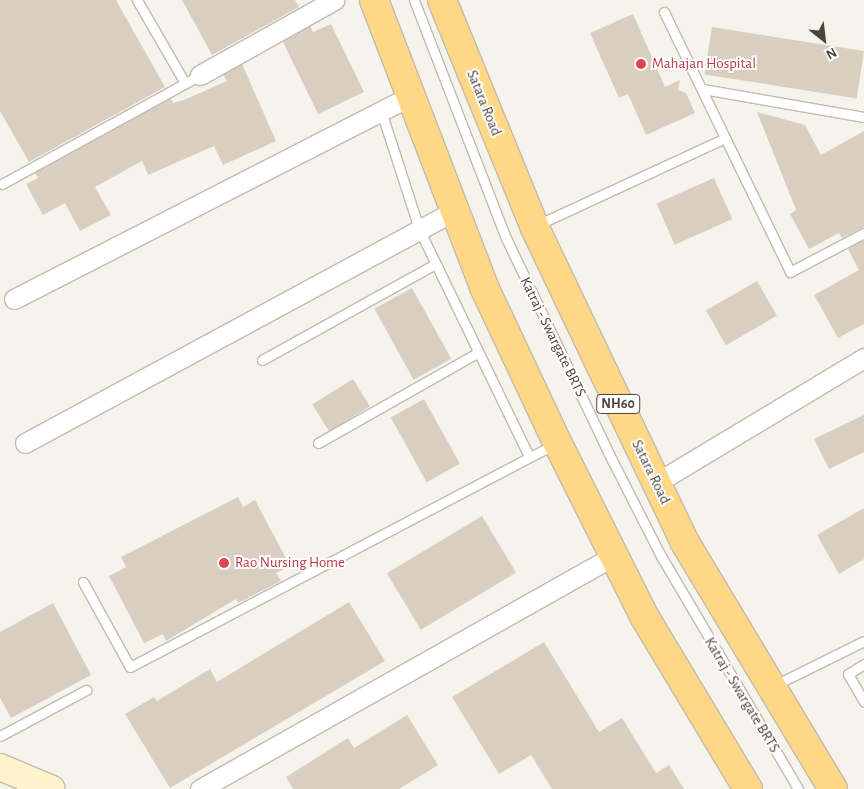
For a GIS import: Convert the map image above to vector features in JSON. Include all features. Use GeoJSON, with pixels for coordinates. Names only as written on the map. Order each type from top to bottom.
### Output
{"type":"FeatureCollection","features":[{"type":"Feature","properties":{"kind":"highway"},"geometry":{"type":"LineString","coordinates":[[374,0],[454,211],[557,442],[612,557],[748,789]]}},
{"type":"Feature","properties":{"kind":"highway","name":"Satara Road"},"geometry":{"type":"LineString","coordinates":[[442,0],[534,226],[684,541],[833,789]]}},
{"type":"Feature","properties":{"kind":"main road"},"geometry":{"type":"LineString","coordinates":[[0,767],[52,789]]}},
{"type":"Feature","properties":{"kind":"street"},"geometry":{"type":"LineString","coordinates":[[192,79],[334,0]]}},
{"type":"Feature","properties":{"kind":"street"},"geometry":{"type":"LineString","coordinates":[[14,300],[410,96]]}},
{"type":"Feature","properties":{"kind":"street"},"geometry":{"type":"LineString","coordinates":[[25,443],[454,211]]}},
{"type":"Feature","properties":{"kind":"street"},"geometry":{"type":"LineString","coordinates":[[656,483],[864,358]]}},
{"type":"Feature","properties":{"kind":"street"},"geometry":{"type":"LineString","coordinates":[[200,789],[612,557]]}},
{"type":"Feature","properties":{"kind":"lane"},"geometry":{"type":"LineString","coordinates":[[2,184],[192,79],[137,0]]}},
{"type":"Feature","properties":{"kind":"lane","name":"Katraj - Swargate BRTS"},"geometry":{"type":"LineString","coordinates":[[414,0],[506,238],[612,460],[661,556],[798,789]]}},
{"type":"Feature","properties":{"kind":"lane"},"geometry":{"type":"LineString","coordinates":[[664,12],[703,89],[790,272],[864,233]]}},
{"type":"Feature","properties":{"kind":"lane"},"geometry":{"type":"LineString","coordinates":[[703,89],[864,117]]}},
{"type":"Feature","properties":{"kind":"lane"},"geometry":{"type":"LineString","coordinates":[[381,111],[419,229],[477,353],[529,457]]}},
{"type":"Feature","properties":{"kind":"lane"},"geometry":{"type":"LineString","coordinates":[[534,226],[725,138]]}},
{"type":"Feature","properties":{"kind":"lane"},"geometry":{"type":"LineString","coordinates":[[262,360],[435,264]]}},
{"type":"Feature","properties":{"kind":"lane"},"geometry":{"type":"LineString","coordinates":[[318,443],[477,353]]}},
{"type":"Feature","properties":{"kind":"lane"},"geometry":{"type":"LineString","coordinates":[[83,582],[130,667],[557,442]]}},
{"type":"Feature","properties":{"kind":"lane"},"geometry":{"type":"LineString","coordinates":[[771,687],[864,640]]}},
{"type":"Feature","properties":{"kind":"lane"},"geometry":{"type":"LineString","coordinates":[[864,664],[848,674],[864,702]]}},
{"type":"Feature","properties":{"kind":"lane"},"geometry":{"type":"LineString","coordinates":[[0,736],[86,690]]}},
{"type":"Feature","properties":{"kind":"building"},"geometry":{"type":"Polygon","coordinates":[[[0,0],[116,0],[165,87],[29,162],[0,111],[0,0]]]}},
{"type":"Feature","properties":{"kind":"building"},"geometry":{"type":"Polygon","coordinates":[[[182,0],[295,0],[299,7],[212,55],[182,0]]]}},
{"type":"Feature","properties":{"kind":"building"},"geometry":{"type":"Polygon","coordinates":[[[633,14],[665,87],[680,80],[678,90],[686,93],[695,113],[646,135],[628,94],[619,98],[590,33],[633,14]]]}},
{"type":"Feature","properties":{"kind":"building"},"geometry":{"type":"Polygon","coordinates":[[[331,24],[364,92],[318,114],[283,42],[310,26],[313,32],[331,24]]]}},
{"type":"Feature","properties":{"kind":"building"},"geometry":{"type":"Polygon","coordinates":[[[712,27],[864,51],[857,98],[704,74],[712,27]]]}},
{"type":"Feature","properties":{"kind":"building"},"geometry":{"type":"Polygon","coordinates":[[[242,64],[276,141],[223,165],[214,146],[148,175],[142,161],[95,187],[111,215],[80,231],[65,203],[43,215],[26,184],[38,178],[35,173],[171,98],[173,103],[184,100],[227,81],[223,75],[242,64]]]}},
{"type":"Feature","properties":{"kind":"building"},"geometry":{"type":"Polygon","coordinates":[[[757,112],[805,125],[821,155],[864,131],[864,227],[842,238],[839,233],[809,249],[790,214],[796,210],[757,112]]]}},
{"type":"Feature","properties":{"kind":"building"},"geometry":{"type":"Polygon","coordinates":[[[714,178],[732,219],[675,245],[656,204],[714,178]]]}},
{"type":"Feature","properties":{"kind":"building"},"geometry":{"type":"Polygon","coordinates":[[[864,240],[864,324],[838,338],[814,295],[859,270],[848,249],[864,240]]]}},
{"type":"Feature","properties":{"kind":"building"},"geometry":{"type":"Polygon","coordinates":[[[757,281],[777,316],[726,345],[706,310],[757,281]]]}},
{"type":"Feature","properties":{"kind":"building"},"geometry":{"type":"Polygon","coordinates":[[[412,288],[451,359],[414,380],[374,309],[412,288]]]}},
{"type":"Feature","properties":{"kind":"building"},"geometry":{"type":"Polygon","coordinates":[[[353,379],[370,406],[329,432],[312,404],[353,379]]]}},
{"type":"Feature","properties":{"kind":"building"},"geometry":{"type":"Polygon","coordinates":[[[424,399],[460,464],[427,482],[391,417],[424,399]]]}},
{"type":"Feature","properties":{"kind":"building"},"geometry":{"type":"Polygon","coordinates":[[[864,415],[864,452],[829,469],[814,439],[864,415]]]}},
{"type":"Feature","properties":{"kind":"building"},"geometry":{"type":"Polygon","coordinates":[[[238,497],[243,507],[255,500],[290,566],[276,573],[281,581],[238,603],[236,599],[166,641],[163,634],[144,643],[109,576],[126,567],[121,557],[238,497]]]}},
{"type":"Feature","properties":{"kind":"building"},"geometry":{"type":"Polygon","coordinates":[[[864,508],[864,559],[839,574],[817,535],[864,508]]]}},
{"type":"Feature","properties":{"kind":"building"},"geometry":{"type":"Polygon","coordinates":[[[482,516],[516,573],[421,630],[387,573],[482,516]]]}},
{"type":"Feature","properties":{"kind":"building"},"geometry":{"type":"Polygon","coordinates":[[[349,602],[385,661],[170,788],[125,714],[154,697],[157,701],[210,669],[217,682],[349,602]]]}},
{"type":"Feature","properties":{"kind":"building"},"geometry":{"type":"Polygon","coordinates":[[[53,603],[91,675],[11,718],[0,698],[0,632],[53,603]]]}},
{"type":"Feature","properties":{"kind":"building"},"geometry":{"type":"Polygon","coordinates":[[[544,642],[599,732],[622,718],[656,773],[669,765],[684,789],[552,789],[531,755],[499,774],[452,697],[544,642]]]}},
{"type":"Feature","properties":{"kind":"building"},"geometry":{"type":"Polygon","coordinates":[[[407,715],[438,765],[399,789],[293,789],[286,777],[348,738],[354,748],[407,715]]]}},
{"type":"Feature","properties":{"kind":"place","name":"Mahajan Hospital"},"geometry":{"type":"Point","coordinates":[641,64]}},
{"type":"Feature","properties":{"kind":"place","name":"Rao Nursing Home"},"geometry":{"type":"Point","coordinates":[224,563]}}]}
